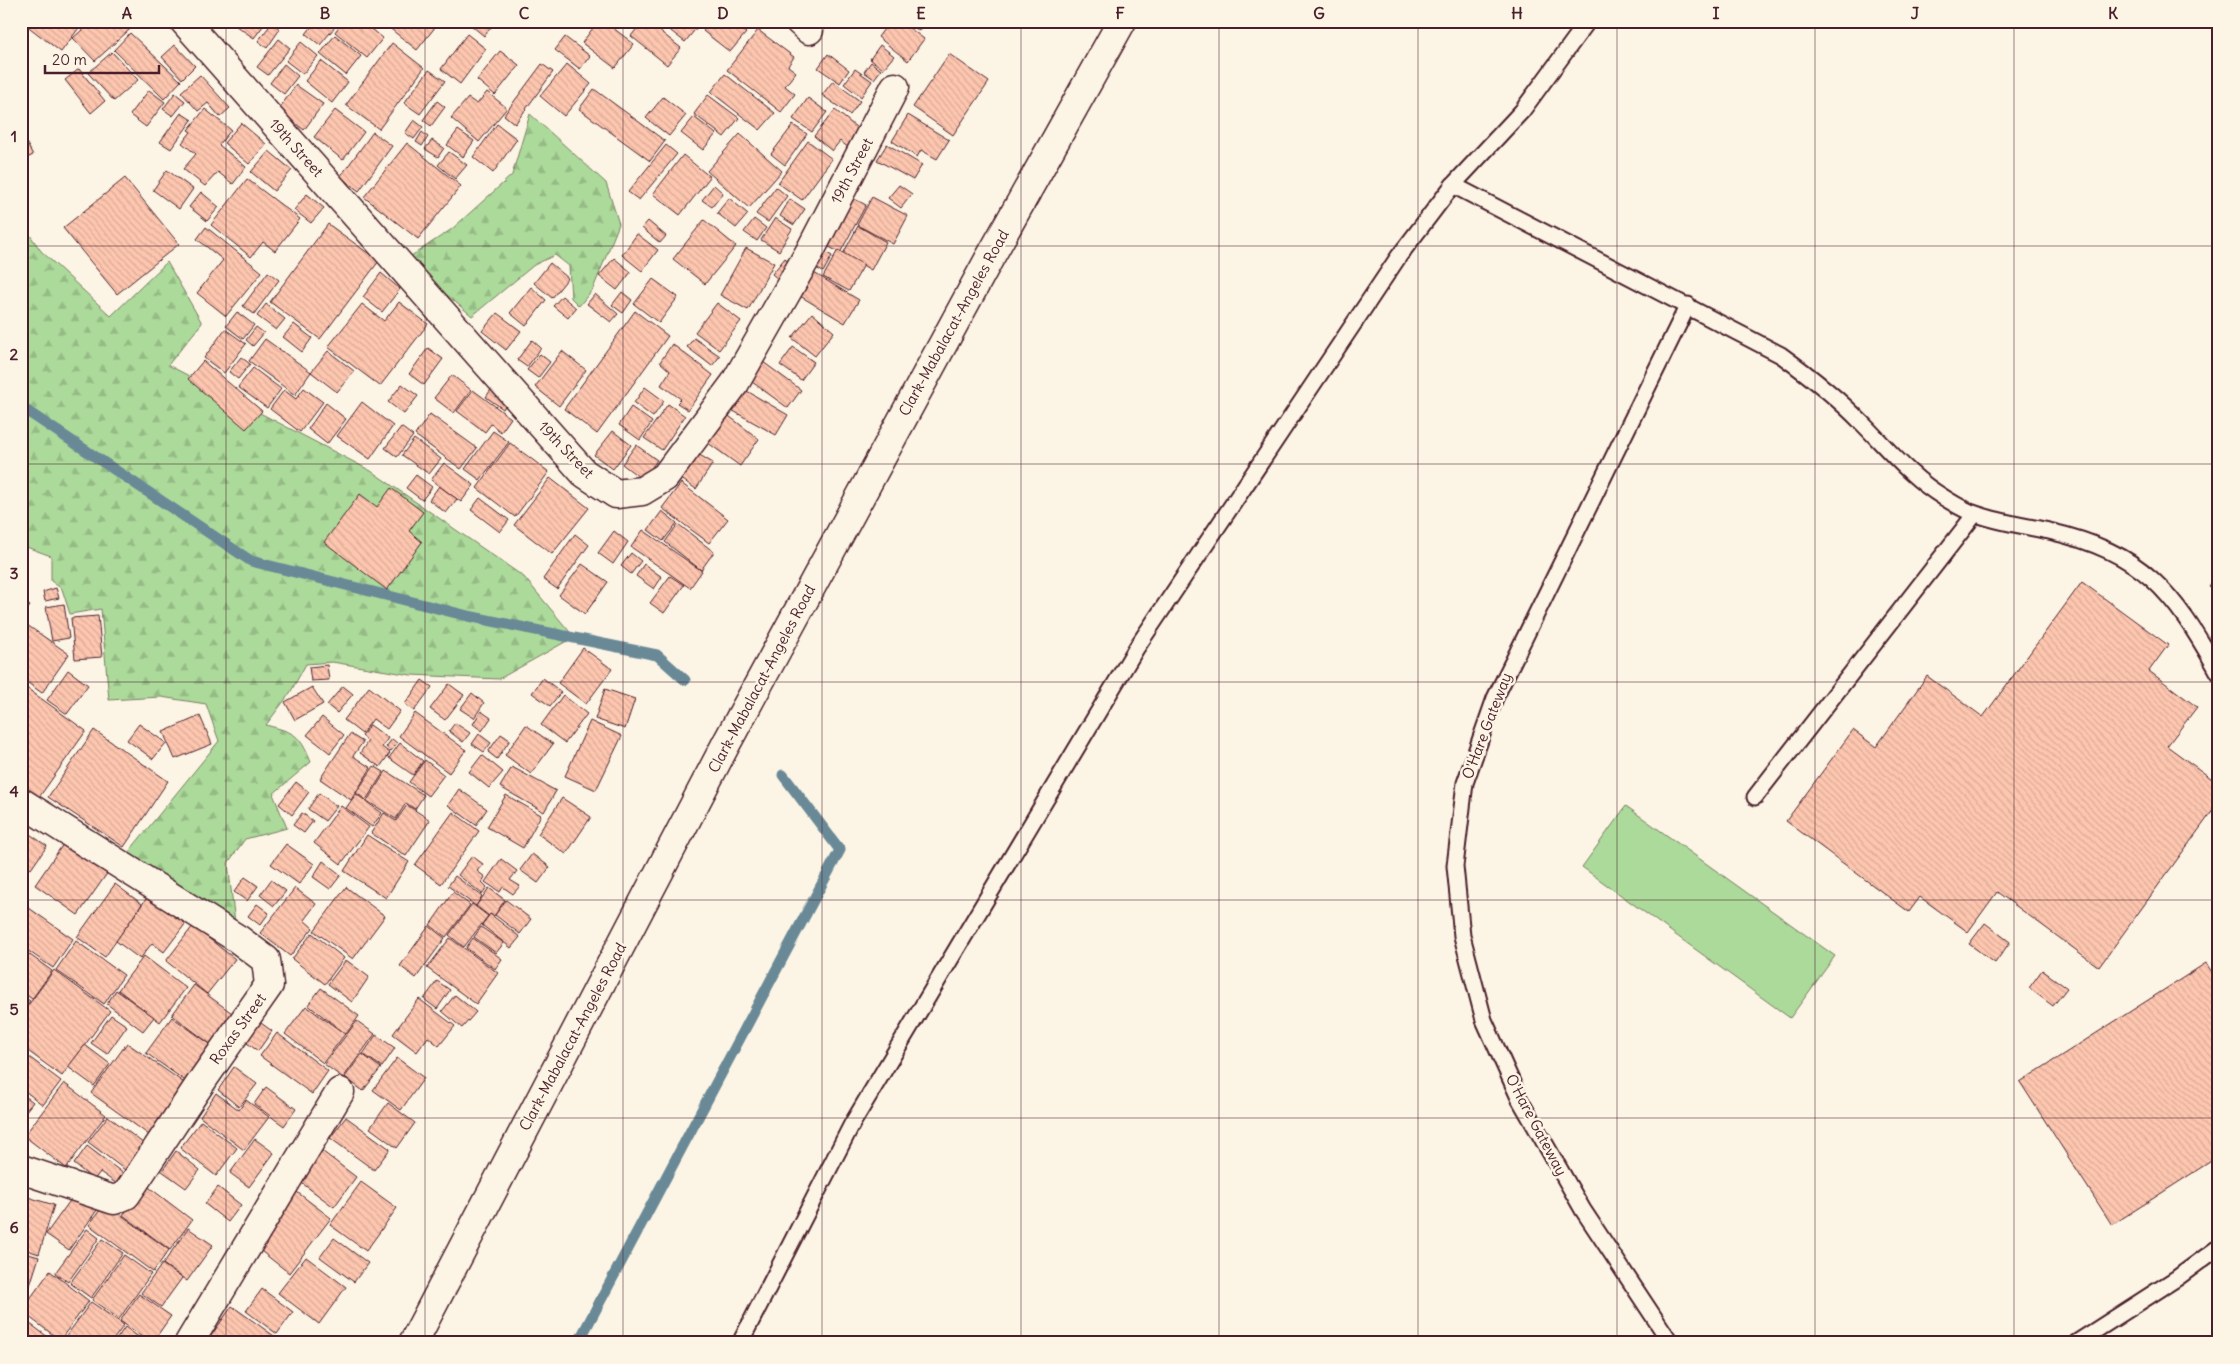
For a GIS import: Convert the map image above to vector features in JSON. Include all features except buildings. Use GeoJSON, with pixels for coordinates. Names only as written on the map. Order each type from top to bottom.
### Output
{"type":"FeatureCollection","features":[{"type":"Feature","properties":{"kind":"street","name":"19th Street"},"geometry":{"type":"LineString","coordinates":[[184,21],[584,473],[616,494],[642,491],[665,478],[735,383],[809,253],[895,87]]}},
{"type":"Feature","properties":{"kind":"street","name":"Clark-Mabalacat-Angeles Road"},"geometry":{"type":"LineString","coordinates":[[413,1343],[725,746],[983,269],[1122,21]]}},
{"type":"Feature","properties":{"kind":"street","name":"Roxas Street"},"geometry":{"type":"LineString","coordinates":[[21,802],[238,939],[266,960],[269,985],[126,1195],[114,1200],[21,1169]]}},
{"type":"Feature","properties":{"kind":"street"},"geometry":{"type":"LineString","coordinates":[[189,1343],[340,1092]]}},
{"type":"Feature","properties":{"kind":"lane"},"geometry":{"type":"LineString","coordinates":[[740,1343],[852,1124],[1137,647],[1399,256],[1453,184],[1522,110],[1588,21]]}},
{"type":"Feature","properties":{"kind":"lane"},"geometry":{"type":"LineString","coordinates":[[1453,184],[1781,355],[1823,385],[1897,460],[1940,495],[1975,514],[2061,534],[2108,549],[2142,569],[2171,598],[2192,624],[2219,673]]}},
{"type":"Feature","properties":{"kind":"lane","name":"O'Hare Gateway"},"geometry":{"type":"LineString","coordinates":[[1671,1343],[1583,1210],[1520,1100],[1484,1020],[1462,936],[1455,866],[1465,783],[1495,698],[1688,305]]}},
{"type":"Feature","properties":{"kind":"lane"},"geometry":{"type":"LineString","coordinates":[[1755,797],[1975,514]]}},
{"type":"Feature","properties":{"kind":"lane"},"geometry":{"type":"LineString","coordinates":[[2076,1343],[2177,1278],[2219,1247]]}},
{"type":"Feature","properties":{"kind":"green space"},"geometry":{"type":"Polygon","coordinates":[[[530,114],[606,183],[619,224],[593,289],[579,306],[571,298],[569,266],[555,255],[534,265],[472,316],[405,260],[452,229],[512,175],[530,114]]]}},
{"type":"Feature","properties":{"kind":"green space"},"geometry":{"type":"Polygon","coordinates":[[[21,222],[41,251],[111,316],[167,262],[202,323],[168,365],[371,471],[524,577],[574,637],[499,679],[411,675],[332,662],[306,664],[290,693],[266,725],[284,730],[295,736],[303,745],[311,762],[273,794],[287,828],[245,839],[228,863],[235,923],[180,903],[174,881],[151,885],[122,860],[219,741],[206,704],[161,697],[109,700],[101,609],[70,614],[62,589],[51,581],[51,556],[21,545],[21,222]]]}},
{"type":"Feature","properties":{"kind":"green space"},"geometry":{"type":"Polygon","coordinates":[[[1626,806],[1835,956],[1790,1018],[1582,867],[1626,806]]]}},
{"type":"Feature","properties":{"kind":"waterway"},"geometry":{"type":"LineString","coordinates":[[21,407],[251,561],[468,616],[657,655],[685,680]]}},
{"type":"Feature","properties":{"kind":"waterway"},"geometry":{"type":"LineString","coordinates":[[578,1343],[840,850],[783,775]]}}]}
